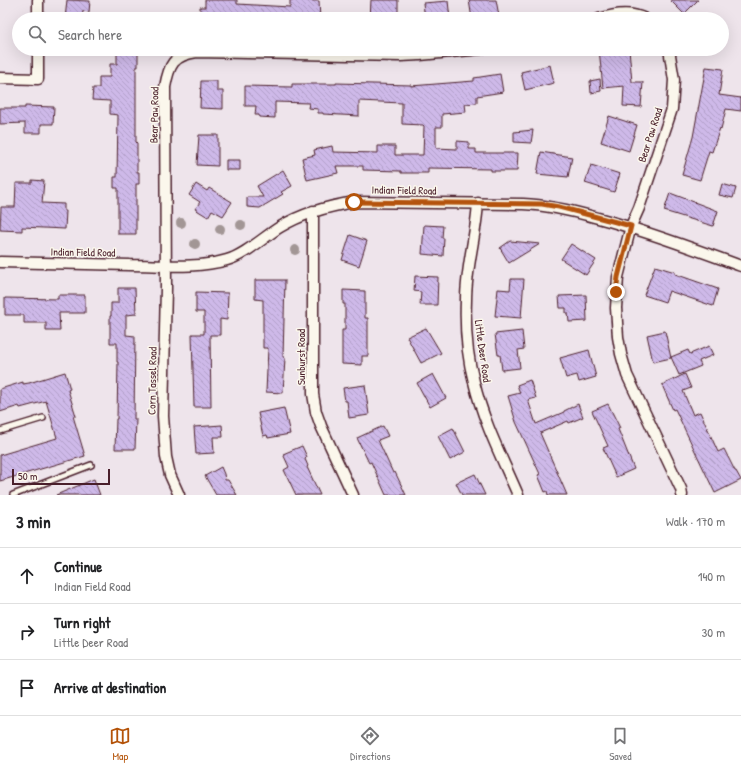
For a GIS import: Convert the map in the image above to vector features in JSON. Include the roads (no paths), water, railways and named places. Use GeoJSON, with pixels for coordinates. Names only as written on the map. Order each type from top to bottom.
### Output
{"type":"FeatureCollection","features":[{"type":"Feature","properties":{"kind":"street"},"geometry":{"type":"LineString","coordinates":[[38,0],[38,12]]}},
{"type":"Feature","properties":{"kind":"street"},"geometry":{"type":"LineString","coordinates":[[0,78],[38,79],[38,56]]}},
{"type":"Feature","properties":{"kind":"street","name":"Bear Paw Road"},"geometry":{"type":"LineString","coordinates":[[166,266],[165,87],[169,70],[173,62],[181,56]]}},
{"type":"Feature","properties":{"kind":"street","name":"Bear Paw Road"},"geometry":{"type":"LineString","coordinates":[[631,226],[639,208],[672,109],[674,80],[670,56]]}},
{"type":"Feature","properties":{"kind":"street","name":"Indian Field Road"},"geometry":{"type":"LineString","coordinates":[[0,262],[166,266],[200,265],[227,260],[238,255],[281,226],[313,212],[334,205],[354,202],[542,204],[631,226],[741,266]]}},
{"type":"Feature","properties":{"kind":"street","name":"Little Deer Road"},"geometry":{"type":"LineString","coordinates":[[478,203],[477,222],[467,277],[466,320],[469,350],[474,381],[483,412],[518,495]]}},
{"type":"Feature","properties":{"kind":"street","name":"Sunburst Road"},"geometry":{"type":"LineString","coordinates":[[313,212],[313,394],[316,412],[321,426],[353,495]]}},
{"type":"Feature","properties":{"kind":"street"},"geometry":{"type":"LineString","coordinates":[[631,226],[618,277],[616,292],[620,354],[634,392],[681,489],[682,495]]}},
{"type":"Feature","properties":{"kind":"street","name":"Corn Tassel Road"},"geometry":{"type":"LineString","coordinates":[[166,266],[163,416],[164,437],[166,457],[170,474],[179,495]]}},
{"type":"Feature","properties":{"kind":"lane"},"geometry":{"type":"LineString","coordinates":[[0,431],[42,418]]}},
{"type":"Feature","properties":{"kind":"lane"},"geometry":{"type":"LineString","coordinates":[[13,495],[90,466]]}}]}
